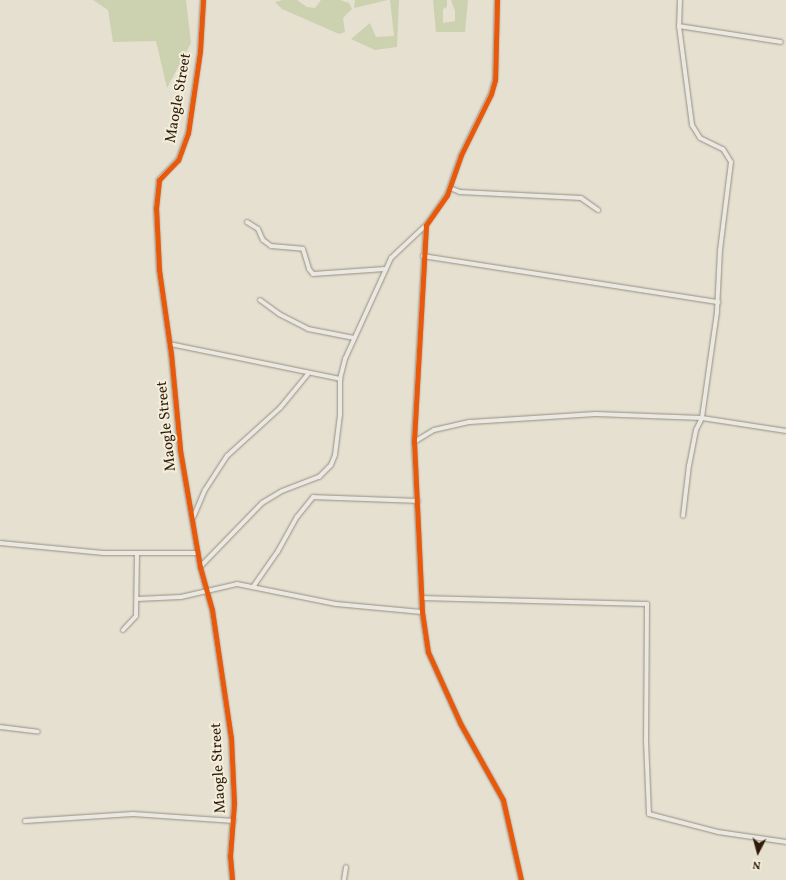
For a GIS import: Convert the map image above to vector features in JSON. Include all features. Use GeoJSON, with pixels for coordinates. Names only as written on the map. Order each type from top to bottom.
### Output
{"type":"FeatureCollection","features":[{"type":"Feature","properties":{"kind":"street","name":"Maogle Street"},"geometry":{"type":"LineString","coordinates":[[203,0],[200,51],[188,133],[182,151],[159,180],[156,193],[159,270],[170,344],[180,450],[200,567],[212,610],[231,738],[234,821],[230,856],[232,880]]}},
{"type":"Feature","properties":{"kind":"street"},"geometry":{"type":"LineString","coordinates":[[200,567],[262,503],[282,491],[326,473],[335,455],[340,415],[340,379],[354,338],[385,269],[399,248],[426,225],[450,188],[461,155],[480,118],[494,80],[497,0]]}},
{"type":"Feature","properties":{"kind":"street"},"geometry":{"type":"LineString","coordinates":[[680,0],[679,26],[694,132],[700,138],[723,149],[731,162],[720,250],[718,302],[702,418],[696,430],[689,465],[683,516]]}},
{"type":"Feature","properties":{"kind":"street"},"geometry":{"type":"LineString","coordinates":[[679,26],[781,42]]}},
{"type":"Feature","properties":{"kind":"street"},"geometry":{"type":"LineString","coordinates":[[450,188],[460,192],[581,198],[598,210]]}},
{"type":"Feature","properties":{"kind":"street"},"geometry":{"type":"LineString","coordinates":[[247,222],[258,229],[263,240],[271,246],[303,249],[309,269],[313,274],[385,269]]}},
{"type":"Feature","properties":{"kind":"street"},"geometry":{"type":"LineString","coordinates":[[426,225],[423,256],[414,442],[418,501],[422,612],[431,662],[466,736],[503,800],[521,880]]}},
{"type":"Feature","properties":{"kind":"street"},"geometry":{"type":"LineString","coordinates":[[423,256],[718,302]]}},
{"type":"Feature","properties":{"kind":"street"},"geometry":{"type":"LineString","coordinates":[[260,300],[279,314],[308,328],[354,338]]}},
{"type":"Feature","properties":{"kind":"street"},"geometry":{"type":"LineString","coordinates":[[170,344],[308,374],[340,379]]}},
{"type":"Feature","properties":{"kind":"street"},"geometry":{"type":"LineString","coordinates":[[192,518],[204,490],[227,456],[280,408],[308,374]]}},
{"type":"Feature","properties":{"kind":"street"},"geometry":{"type":"LineString","coordinates":[[414,442],[434,430],[505,418],[628,414],[702,418],[786,431]]}},
{"type":"Feature","properties":{"kind":"street"},"geometry":{"type":"LineString","coordinates":[[253,587],[278,551],[297,516],[313,497],[418,501]]}},
{"type":"Feature","properties":{"kind":"street"},"geometry":{"type":"LineString","coordinates":[[0,544],[137,554],[198,554]]}},
{"type":"Feature","properties":{"kind":"street"},"geometry":{"type":"LineString","coordinates":[[124,630],[136,616],[137,554]]}},
{"type":"Feature","properties":{"kind":"street"},"geometry":{"type":"LineString","coordinates":[[137,599],[207,593],[232,585],[253,587],[336,604],[422,612]]}},
{"type":"Feature","properties":{"kind":"street"},"geometry":{"type":"LineString","coordinates":[[421,598],[648,604],[646,747],[648,814],[718,832],[786,842]]}},
{"type":"Feature","properties":{"kind":"street"},"geometry":{"type":"LineString","coordinates":[[0,727],[38,732]]}},
{"type":"Feature","properties":{"kind":"street"},"geometry":{"type":"LineString","coordinates":[[26,821],[132,814],[234,821]]}},
{"type":"Feature","properties":{"kind":"street"},"geometry":{"type":"LineString","coordinates":[[344,880],[346,868]]}},
{"type":"Feature","properties":{"kind":"green space"},"geometry":{"type":"Polygon","coordinates":[[[93,0],[186,0],[191,43],[167,88],[156,41],[113,42],[108,10],[93,0]]]}},
{"type":"Feature","properties":{"kind":"green space"},"geometry":{"type":"Polygon","coordinates":[[[283,0],[297,0],[307,7],[315,8],[321,0],[340,0],[349,3],[352,9],[343,18],[345,32],[339,34],[282,9],[275,2],[283,0]]]}},
{"type":"Feature","properties":{"kind":"green space"},"geometry":{"type":"Polygon","coordinates":[[[355,0],[388,0],[354,8],[355,0]]]}},
{"type":"Feature","properties":{"kind":"green space"},"geometry":{"type":"Polygon","coordinates":[[[390,0],[399,0],[397,47],[375,50],[351,39],[370,23],[376,37],[394,36],[390,0]]]}},
{"type":"Feature","properties":{"kind":"green space"},"geometry":{"type":"Polygon","coordinates":[[[433,0],[447,0],[447,7],[443,9],[443,23],[455,21],[455,11],[451,0],[468,0],[465,32],[436,32],[433,0]]]}},
{"type":"Feature","properties":{"kind":"cycle path"},"geometry":{"type":"LineString","coordinates":[[203,0],[200,51],[188,133],[178,160],[159,180],[156,208],[159,270],[171,354],[180,450],[200,567],[212,610],[231,738],[234,803],[230,856],[232,880]]}},
{"type":"Feature","properties":{"kind":"cycle path"},"geometry":{"type":"LineString","coordinates":[[497,0],[495,80],[491,94],[461,155],[447,195],[426,225],[414,442],[422,612],[428,652],[460,723],[503,800],[521,880]]}}]}
